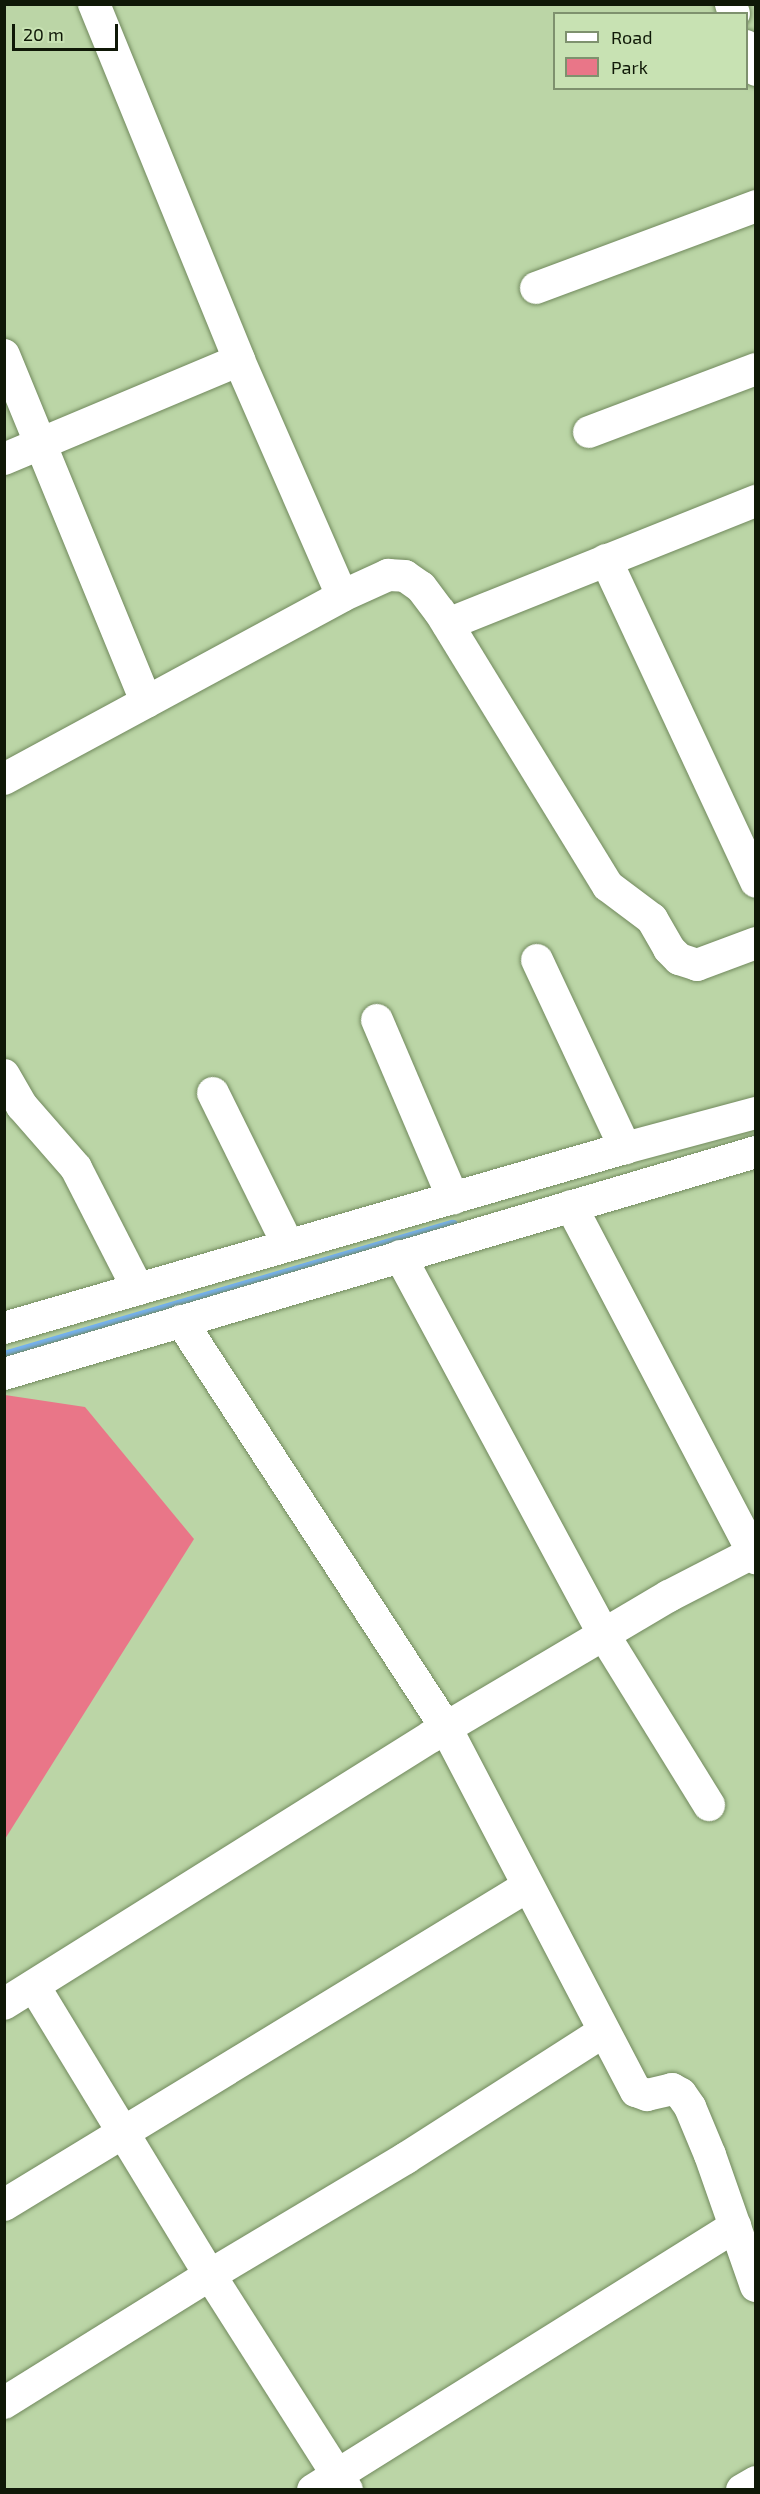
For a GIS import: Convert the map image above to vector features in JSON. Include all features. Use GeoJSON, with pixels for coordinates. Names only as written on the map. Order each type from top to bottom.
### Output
{"type":"FeatureCollection","features":[{"type":"Feature","properties":{"kind":"street"},"geometry":{"type":"LineString","coordinates":[[94,4],[239,360],[342,596]]}},
{"type":"Feature","properties":{"kind":"street"},"geometry":{"type":"LineString","coordinates":[[748,49],[756,70]]}},
{"type":"Feature","properties":{"kind":"street"},"geometry":{"type":"LineString","coordinates":[[536,288],[756,206]]}},
{"type":"Feature","properties":{"kind":"street"},"geometry":{"type":"LineString","coordinates":[[4,355],[42,443],[146,702]]}},
{"type":"Feature","properties":{"kind":"street"},"geometry":{"type":"LineString","coordinates":[[4,459],[239,360]]}},
{"type":"Feature","properties":{"kind":"street"},"geometry":{"type":"LineString","coordinates":[[589,432],[756,369]]}},
{"type":"Feature","properties":{"kind":"street"},"geometry":{"type":"LineString","coordinates":[[448,624],[755,502]]}},
{"type":"Feature","properties":{"kind":"street"},"geometry":{"type":"LineString","coordinates":[[606,560],[756,882]]}},
{"type":"Feature","properties":{"kind":"street"},"geometry":{"type":"LineString","coordinates":[[4,779],[342,596],[388,575],[405,576],[421,587],[448,624],[608,886],[652,919],[669,949],[679,959],[697,965],[756,943]]}},
{"type":"Feature","properties":{"kind":"street"},"geometry":{"type":"LineString","coordinates":[[537,960],[625,1148]]}},
{"type":"Feature","properties":{"kind":"street"},"geometry":{"type":"LineString","coordinates":[[377,1020],[453,1198]]}},
{"type":"Feature","properties":{"kind":"street"},"geometry":{"type":"LineString","coordinates":[[4,1076],[22,1106],[76,1168],[138,1289]]}},
{"type":"Feature","properties":{"kind":"street"},"geometry":{"type":"LineString","coordinates":[[213,1093],[288,1245]]}},
{"type":"Feature","properties":{"kind":"street"},"geometry":{"type":"LineString","coordinates":[[4,1328],[625,1148],[756,1113]]}},
{"type":"Feature","properties":{"kind":"street"},"geometry":{"type":"LineString","coordinates":[[4,1374],[756,1152]]}},
{"type":"Feature","properties":{"kind":"street"},"geometry":{"type":"LineString","coordinates":[[4,2004],[446,1728],[604,1635],[755,1554],[571,1206]]}},
{"type":"Feature","properties":{"kind":"street"},"geometry":{"type":"LineString","coordinates":[[400,1256],[604,1635],[709,1804]]}},
{"type":"Feature","properties":{"kind":"street"},"geometry":{"type":"LineString","coordinates":[[181,1321],[446,1728],[603,2032],[636,2091],[647,2095],[672,2090],[681,2094],[690,2107],[710,2155],[756,2286]]}},
{"type":"Feature","properties":{"kind":"street"},"geometry":{"type":"LineString","coordinates":[[4,2205],[528,1886]]}},
{"type":"Feature","properties":{"kind":"street"},"geometry":{"type":"LineString","coordinates":[[34,1986],[210,2274],[333,2484],[735,2226]]}},
{"type":"Feature","properties":{"kind":"street"},"geometry":{"type":"LineString","coordinates":[[4,2403],[210,2274],[406,2158],[603,2032]]}},
{"type":"Feature","properties":{"kind":"street"},"geometry":{"type":"LineString","coordinates":[[742,2490],[756,2482]]}},
{"type":"Feature","properties":{"kind":"green space"},"geometry":{"type":"Polygon","coordinates":[[[5,1395],[85,1407],[194,1539],[5,1839],[5,1395]]]}},
{"type":"Feature","properties":{"kind":"waterway"},"geometry":{"type":"LineString","coordinates":[[4,1356],[453,1225]]}}]}
